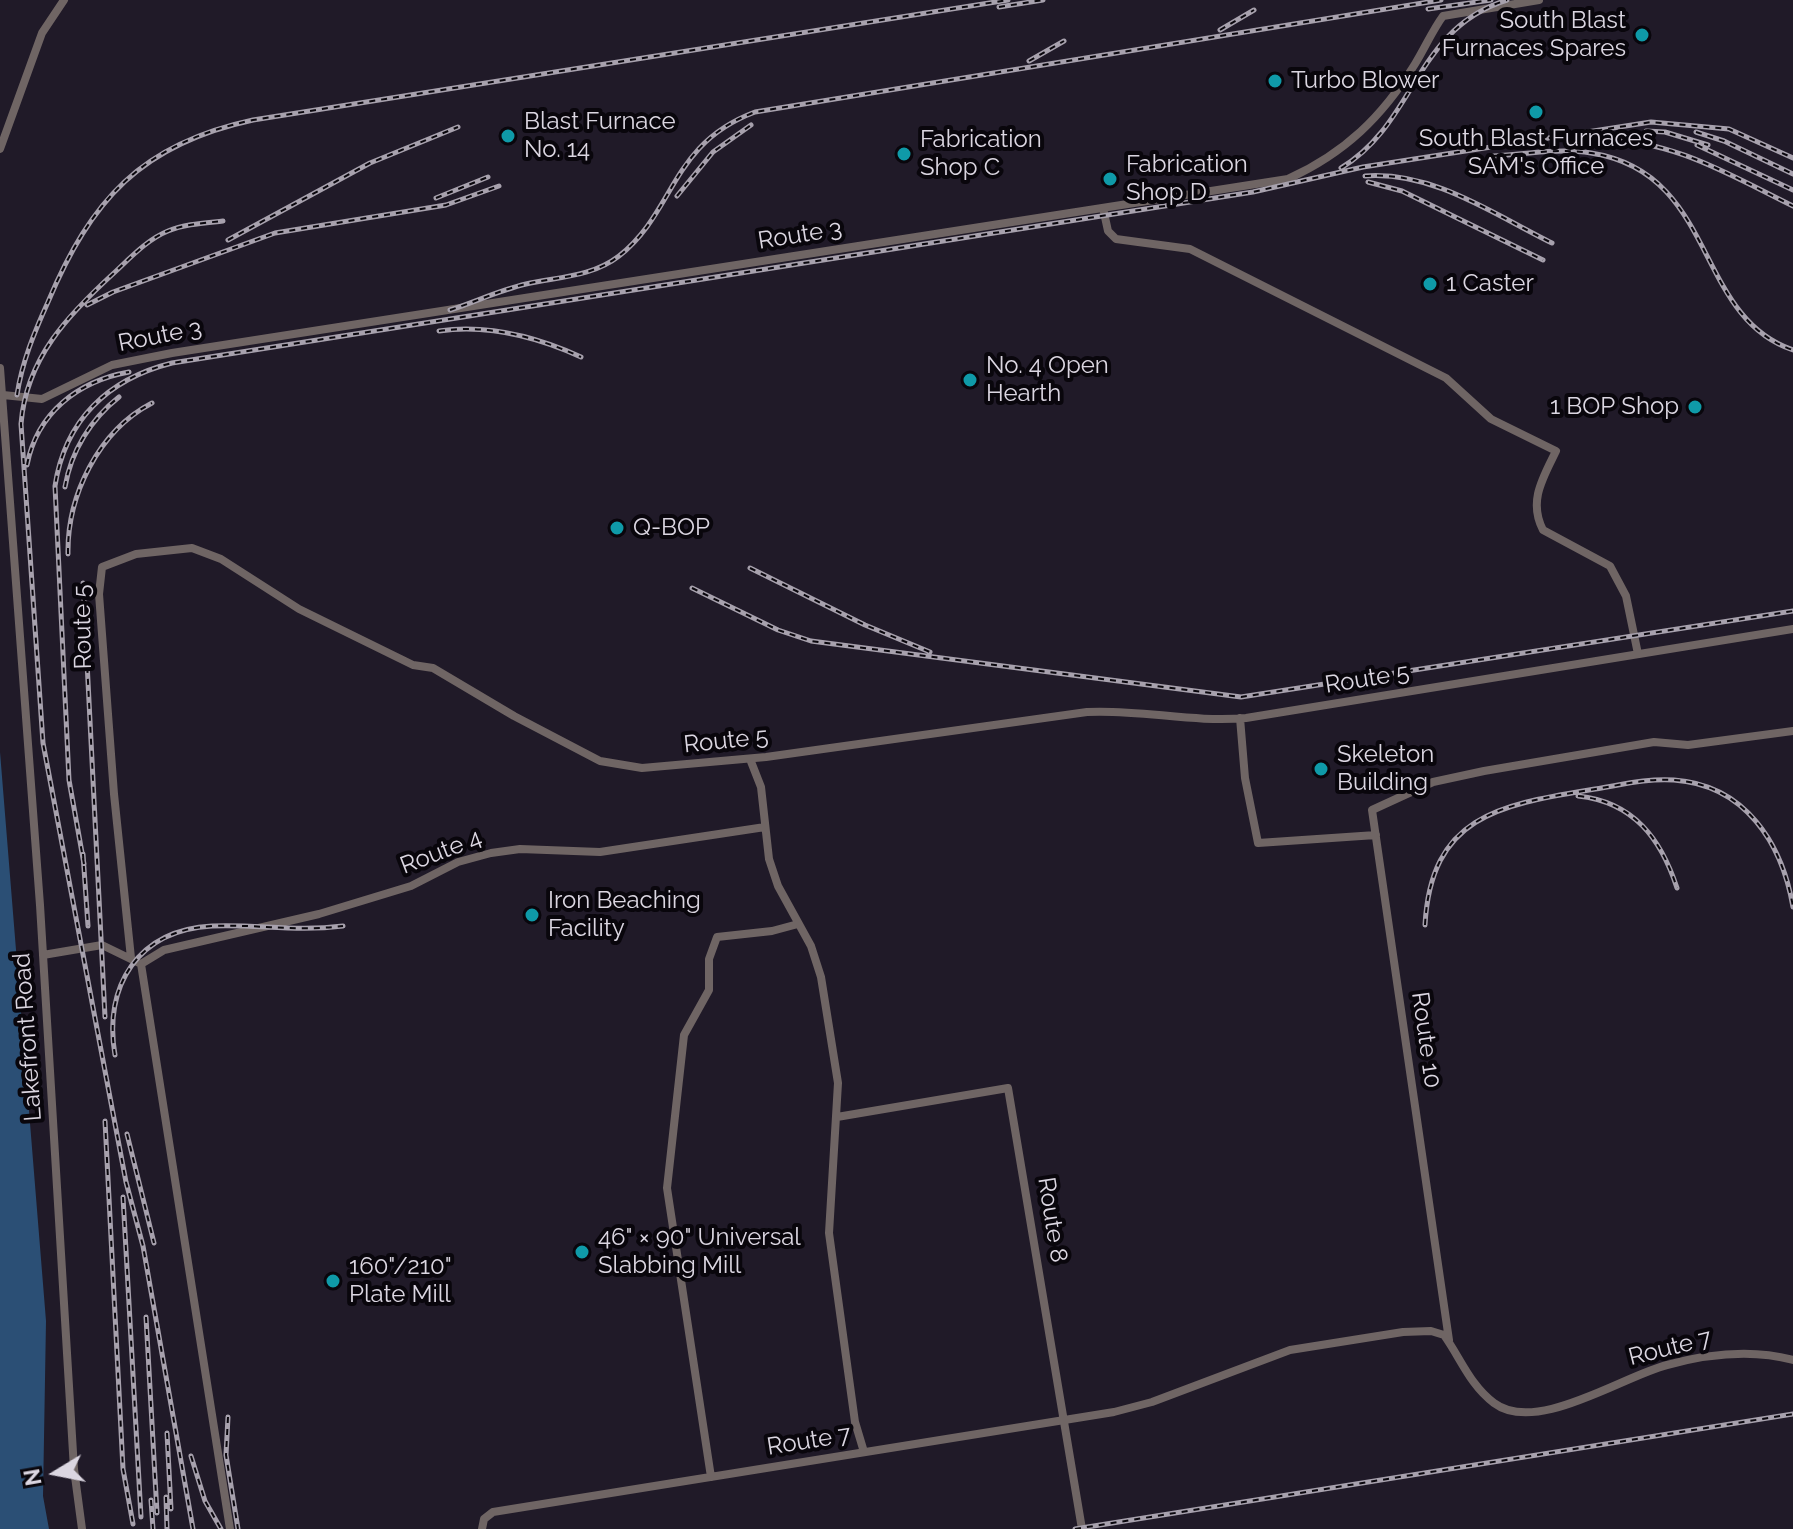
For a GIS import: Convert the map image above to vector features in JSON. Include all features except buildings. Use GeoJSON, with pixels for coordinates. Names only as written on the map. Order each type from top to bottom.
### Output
{"type":"FeatureCollection","features":[{"type":"Feature","properties":{"kind":"street"},"geometry":{"type":"LineString","coordinates":[[0,149],[42,33],[64,0]]}},
{"type":"Feature","properties":{"kind":"street","name":"Route 3"},"geometry":{"type":"LineString","coordinates":[[3,398],[42,399],[112,365],[172,353],[1288,179],[1315,166],[1361,135],[1380,115],[1443,16],[1539,0]]}},
{"type":"Feature","properties":{"kind":"street"},"geometry":{"type":"LineString","coordinates":[[1103,208],[1108,231],[1116,239],[1190,249],[1446,378],[1491,419],[1556,451],[1537,490],[1535,508],[1538,520],[1543,530],[1610,566],[1626,596],[1638,654]]}},
{"type":"Feature","properties":{"kind":"street","name":"Lakefront Road"},"geometry":{"type":"LineString","coordinates":[[0,368],[43,955],[66,1355],[82,1529]]}},
{"type":"Feature","properties":{"kind":"street","name":"Route 5"},"geometry":{"type":"LineString","coordinates":[[131,958],[110,755],[99,594],[102,567],[136,554],[192,548],[221,559],[299,609],[413,665],[433,668],[514,716],[600,761],[642,768],[750,759],[1087,712],[1121,710],[1240,718],[1793,629]]}},
{"type":"Feature","properties":{"kind":"street"},"geometry":{"type":"LineString","coordinates":[[1240,718],[1243,764],[1258,843],[1376,835]]}},
{"type":"Feature","properties":{"kind":"street","name":"Route 10"},"geometry":{"type":"LineString","coordinates":[[1449,1342],[1372,810],[1433,782],[1654,742],[1688,745],[1793,731]]}},
{"type":"Feature","properties":{"kind":"street"},"geometry":{"type":"LineString","coordinates":[[750,759],[761,787],[765,827],[778,886],[811,946],[821,977],[838,1083],[829,1233],[855,1422],[864,1452]]}},
{"type":"Feature","properties":{"kind":"street","name":"Route 4"},"geometry":{"type":"LineString","coordinates":[[141,964],[164,950],[319,914],[411,886],[458,862],[491,853],[520,849],[600,852],[765,827]]}},
{"type":"Feature","properties":{"kind":"street"},"geometry":{"type":"LineString","coordinates":[[711,1477],[667,1188],[684,1035],[709,990],[709,959],[717,937],[772,931],[798,924]]}},
{"type":"Feature","properties":{"kind":"street"},"geometry":{"type":"LineString","coordinates":[[43,955],[102,945],[141,964],[230,1529]]}},
{"type":"Feature","properties":{"kind":"street","name":"Route 8"},"geometry":{"type":"LineString","coordinates":[[837,1117],[1008,1088],[1082,1529]]}},
{"type":"Feature","properties":{"kind":"street","name":"Route 7"},"geometry":{"type":"LineString","coordinates":[[482,1529],[484,1519],[493,1512],[1066,1420],[1152,1402],[1290,1350],[1403,1332],[1431,1331],[1444,1335],[1469,1379],[1496,1406],[1522,1412],[1562,1408],[1667,1365],[1749,1352],[1793,1360]]}},
{"type":"Feature","properties":{"kind":"water"},"geometry":{"type":"Polygon","coordinates":[[[0,752],[46,1321],[43,1496],[49,1529],[0,1529],[0,752]]]}},
{"type":"Feature","properties":{"kind":"railway"},"geometry":{"type":"LineString","coordinates":[[17,395],[29,348],[82,234],[102,206],[125,182],[150,161],[180,144],[253,120],[1008,0]]}},
{"type":"Feature","properties":{"kind":"railway"},"geometry":{"type":"LineString","coordinates":[[999,7],[1043,0]]}},
{"type":"Feature","properties":{"kind":"railway"},"geometry":{"type":"LineString","coordinates":[[450,310],[516,287],[586,272],[609,263],[638,238],[676,179],[706,142],[727,126],[755,112],[1441,0]]}},
{"type":"Feature","properties":{"kind":"railway"},"geometry":{"type":"LineString","coordinates":[[1428,9],[1491,0]]}},
{"type":"Feature","properties":{"kind":"railway"},"geometry":{"type":"LineString","coordinates":[[1341,168],[1366,149],[1386,126],[1434,54],[1453,32],[1476,14],[1507,0]]}},
{"type":"Feature","properties":{"kind":"railway"},"geometry":{"type":"LineString","coordinates":[[1220,30],[1254,10]]}},
{"type":"Feature","properties":{"kind":"railway"},"geometry":{"type":"LineString","coordinates":[[1029,61],[1064,41]]}},
{"type":"Feature","properties":{"kind":"railway"},"geometry":{"type":"LineString","coordinates":[[84,864],[69,780],[55,486],[68,441],[80,422],[109,392],[149,370],[172,363],[1253,192],[1363,167],[1651,122],[1729,129],[1793,158]]}},
{"type":"Feature","properties":{"kind":"railway"},"geometry":{"type":"LineString","coordinates":[[677,196],[713,152],[751,125]]}},
{"type":"Feature","properties":{"kind":"railway"},"geometry":{"type":"LineString","coordinates":[[228,240],[370,163],[458,127]]}},
{"type":"Feature","properties":{"kind":"railway"},"geometry":{"type":"LineString","coordinates":[[1646,131],[1665,132],[1708,145]]}},
{"type":"Feature","properties":{"kind":"railway"},"geometry":{"type":"LineString","coordinates":[[1696,132],[1724,141],[1793,174]]}},
{"type":"Feature","properties":{"kind":"railway"},"geometry":{"type":"LineString","coordinates":[[1598,140],[1650,145],[1675,152],[1723,171],[1793,206]]}},
{"type":"Feature","properties":{"kind":"railway"},"geometry":{"type":"LineString","coordinates":[[1697,145],[1793,190]]}},
{"type":"Feature","properties":{"kind":"railway"},"geometry":{"type":"LineString","coordinates":[[1493,156],[1579,152],[1632,166],[1662,187],[1684,215],[1737,308],[1761,333],[1793,350]]}},
{"type":"Feature","properties":{"kind":"railway"},"geometry":{"type":"LineString","coordinates":[[1365,176],[1390,176],[1438,187],[1552,243]]}},
{"type":"Feature","properties":{"kind":"railway"},"geometry":{"type":"LineString","coordinates":[[436,198],[488,177]]}},
{"type":"Feature","properties":{"kind":"railway"},"geometry":{"type":"LineString","coordinates":[[1368,182],[1402,191],[1543,260]]}},
{"type":"Feature","properties":{"kind":"railway"},"geometry":{"type":"LineString","coordinates":[[87,305],[113,292],[275,233],[446,205],[499,186]]}},
{"type":"Feature","properties":{"kind":"railway"},"geometry":{"type":"LineString","coordinates":[[193,1529],[143,1246],[126,1182],[43,743],[21,424],[31,378],[41,358],[66,321],[82,304],[161,234],[195,224],[223,221]]}},
{"type":"Feature","properties":{"kind":"railway"},"geometry":{"type":"LineString","coordinates":[[439,331],[476,329],[512,334],[581,357]]}},
{"type":"Feature","properties":{"kind":"railway"},"geometry":{"type":"LineString","coordinates":[[27,465],[40,430],[63,402],[93,383],[129,372]]}},
{"type":"Feature","properties":{"kind":"railway"},"geometry":{"type":"LineString","coordinates":[[65,487],[72,461],[84,437],[100,415],[119,397]]}},
{"type":"Feature","properties":{"kind":"railway"},"geometry":{"type":"LineString","coordinates":[[68,554],[73,510],[89,467],[116,430],[152,403]]}},
{"type":"Feature","properties":{"kind":"railway"},"geometry":{"type":"LineString","coordinates":[[750,568],[865,625],[930,652]]}},
{"type":"Feature","properties":{"kind":"railway"},"geometry":{"type":"LineString","coordinates":[[83,583],[105,1017]]}},
{"type":"Feature","properties":{"kind":"railway"},"geometry":{"type":"LineString","coordinates":[[692,588],[778,630],[811,641],[1241,697],[1793,611]]}},
{"type":"Feature","properties":{"kind":"railway"},"geometry":{"type":"LineString","coordinates":[[1425,925],[1430,889],[1440,860],[1456,839],[1475,823],[1526,802],[1652,780],[1699,784],[1721,793],[1740,806],[1756,821],[1769,840],[1788,883],[1793,907]]}},
{"type":"Feature","properties":{"kind":"railway"},"geometry":{"type":"LineString","coordinates":[[1578,796],[1615,806],[1642,826],[1663,854],[1677,888]]}},
{"type":"Feature","properties":{"kind":"railway"},"geometry":{"type":"LineString","coordinates":[[83,854],[88,926]]}},
{"type":"Feature","properties":{"kind":"railway"},"geometry":{"type":"LineString","coordinates":[[115,1055],[115,1006],[121,985],[131,966],[146,950],[164,938],[186,930],[212,926],[343,926]]}},
{"type":"Feature","properties":{"kind":"railway"},"geometry":{"type":"LineString","coordinates":[[105,1121],[123,1469],[133,1524]]}},
{"type":"Feature","properties":{"kind":"railway"},"geometry":{"type":"LineString","coordinates":[[127,1134],[154,1243]]}},
{"type":"Feature","properties":{"kind":"railway"},"geometry":{"type":"LineString","coordinates":[[123,1197],[141,1517]]}},
{"type":"Feature","properties":{"kind":"railway"},"geometry":{"type":"LineString","coordinates":[[146,1317],[157,1513]]}},
{"type":"Feature","properties":{"kind":"railway"},"geometry":{"type":"LineString","coordinates":[[1075,1529],[1793,1414]]}},
{"type":"Feature","properties":{"kind":"railway"},"geometry":{"type":"LineString","coordinates":[[228,1417],[226,1455],[238,1529]]}},
{"type":"Feature","properties":{"kind":"railway"},"geometry":{"type":"LineString","coordinates":[[167,1433],[171,1509]]}},
{"type":"Feature","properties":{"kind":"railway"},"geometry":{"type":"LineString","coordinates":[[191,1456],[205,1501],[221,1529]]}},
{"type":"Feature","properties":{"kind":"railway"},"geometry":{"type":"LineString","coordinates":[[166,1497],[167,1529]]}},
{"type":"Feature","properties":{"kind":"railway"},"geometry":{"type":"LineString","coordinates":[[151,1500],[153,1529]]}},
{"type":"Feature","properties":{"kind":"place","name":"South Blast Furnaces Spares"},"geometry":{"type":"Point","coordinates":[1642,35]}},
{"type":"Feature","properties":{"kind":"place","name":"Turbo Blower"},"geometry":{"type":"Point","coordinates":[1275,81]}},
{"type":"Feature","properties":{"kind":"place","name":"South Blast Furnaces SAM's Office"},"geometry":{"type":"Point","coordinates":[1536,112]}},
{"type":"Feature","properties":{"kind":"place","name":"Blast Furnace No. 14"},"geometry":{"type":"Point","coordinates":[508,136]}},
{"type":"Feature","properties":{"kind":"place","name":"Fabrication Shop C"},"geometry":{"type":"Point","coordinates":[904,154]}},
{"type":"Feature","properties":{"kind":"place","name":"Fabrication Shop D"},"geometry":{"type":"Point","coordinates":[1110,179]}},
{"type":"Feature","properties":{"kind":"place","name":"1 Caster"},"geometry":{"type":"Point","coordinates":[1430,284]}},
{"type":"Feature","properties":{"kind":"place","name":"No. 4 Open Hearth"},"geometry":{"type":"Point","coordinates":[970,380]}},
{"type":"Feature","properties":{"kind":"place","name":"1 BOP Shop"},"geometry":{"type":"Point","coordinates":[1695,407]}},
{"type":"Feature","properties":{"kind":"place","name":"Q-BOP"},"geometry":{"type":"Point","coordinates":[617,528]}},
{"type":"Feature","properties":{"kind":"place","name":"Skeleton Building"},"geometry":{"type":"Point","coordinates":[1321,769]}},
{"type":"Feature","properties":{"kind":"place","name":"Iron Beaching Facility"},"geometry":{"type":"Point","coordinates":[532,915]}},
{"type":"Feature","properties":{"kind":"place","name":"46\" × 90\" Universal Slabbing Mill"},"geometry":{"type":"Point","coordinates":[582,1252]}},
{"type":"Feature","properties":{"kind":"place","name":"160\"/210\" Plate Mill"},"geometry":{"type":"Point","coordinates":[333,1281]}}]}
